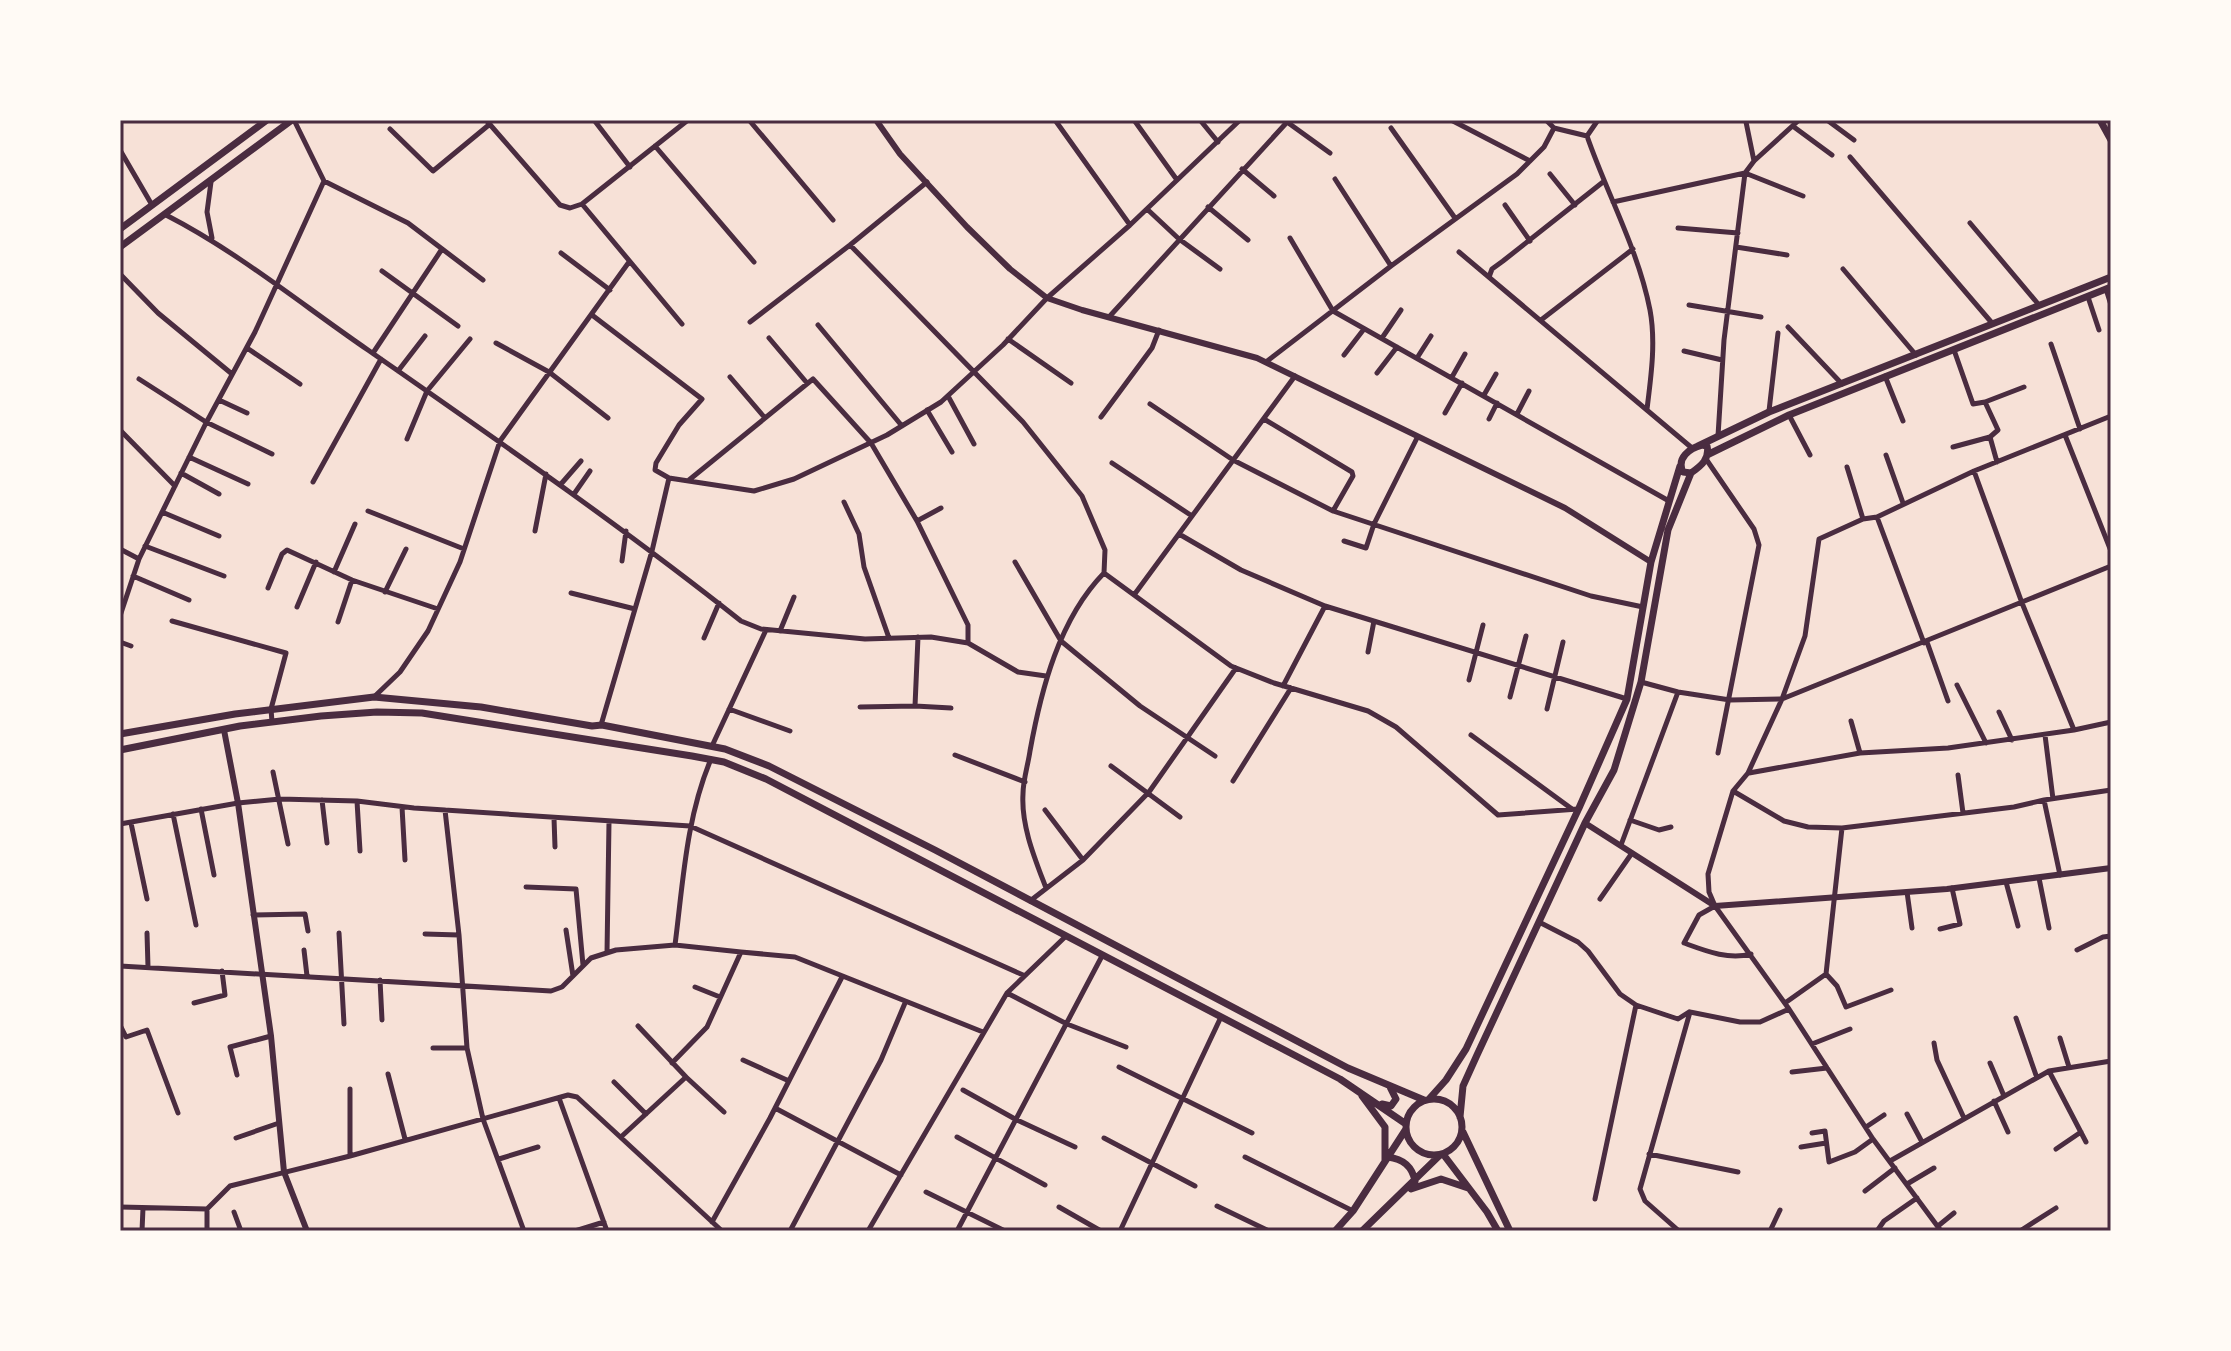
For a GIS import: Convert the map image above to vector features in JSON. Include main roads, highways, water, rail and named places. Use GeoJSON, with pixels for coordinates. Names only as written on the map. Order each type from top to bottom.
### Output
{"type":"FeatureCollection","features":[{"type":"Feature","properties":{"kind":"main road"},"geometry":{"type":"LineString","coordinates":[[120,229],[267,120]]}},
{"type":"Feature","properties":{"kind":"main road"},"geometry":{"type":"LineString","coordinates":[[120,247],[293,120]]}},
{"type":"Feature","properties":{"kind":"main road"},"geometry":{"type":"LineString","coordinates":[[2101,120],[2111,129]]}},
{"type":"Feature","properties":{"kind":"main road"},"geometry":{"type":"LineString","coordinates":[[2101,120],[2111,140]]}},
{"type":"Feature","properties":{"kind":"main road"},"geometry":{"type":"LineString","coordinates":[[1335,1231],[1353,1211],[1386,1159],[1406,1126],[1412,1109],[1446,1080],[1466,1049],[1627,699],[1651,562],[1682,459],[1695,447],[1769,412],[2111,277]]}},
{"type":"Feature","properties":{"kind":"main road"},"geometry":{"type":"LineString","coordinates":[[1510,1231],[1462,1131],[1463,1086],[1585,823],[1614,770],[1641,682],[1668,530],[1691,473],[1707,456],[1789,415],[2108,288]]}},
{"type":"Feature","properties":{"kind":"main road"},"geometry":{"type":"LineString","coordinates":[[1695,447],[1707,446],[1707,456]]}},
{"type":"Feature","properties":{"kind":"main road"},"geometry":{"type":"LineString","coordinates":[[1680,466],[1683,472],[1691,473]]}},
{"type":"Feature","properties":{"kind":"main road"},"geometry":{"type":"LineString","coordinates":[[120,734],[271,709],[374,697],[481,707],[601,725],[725,749],[769,766],[1348,1068],[1426,1100],[1448,1102],[1460,1117]]}},
{"type":"Feature","properties":{"kind":"main road"},"geometry":{"type":"LineString","coordinates":[[120,750],[272,722],[377,712],[422,713],[711,759],[766,779],[1355,1088],[1406,1126],[1407,1137],[1417,1150],[1424,1154],[1441,1155],[1498,1231]]}},
{"type":"Feature","properties":{"kind":"main road"},"geometry":{"type":"LineString","coordinates":[[1446,1080],[1453,1087],[1463,1086]]}},
{"type":"Feature","properties":{"kind":"main road"},"geometry":{"type":"LineString","coordinates":[[1380,1104],[1391,1106],[1395,1103],[1390,1087]]}},
{"type":"Feature","properties":{"kind":"main road"},"geometry":{"type":"LineString","coordinates":[[1355,1088],[1385,1127],[1386,1159]]}},
{"type":"Feature","properties":{"kind":"main road"},"geometry":{"type":"LineString","coordinates":[[1362,1231],[1441,1155],[1454,1147],[1462,1131]]}},
{"type":"Feature","properties":{"kind":"main road"},"geometry":{"type":"LineString","coordinates":[[1386,1159],[1405,1163],[1414,1174],[1415,1181]]}},
{"type":"Feature","properties":{"kind":"main road"},"geometry":{"type":"LineString","coordinates":[[1405,1191],[1441,1179],[1469,1189]]}}]}
